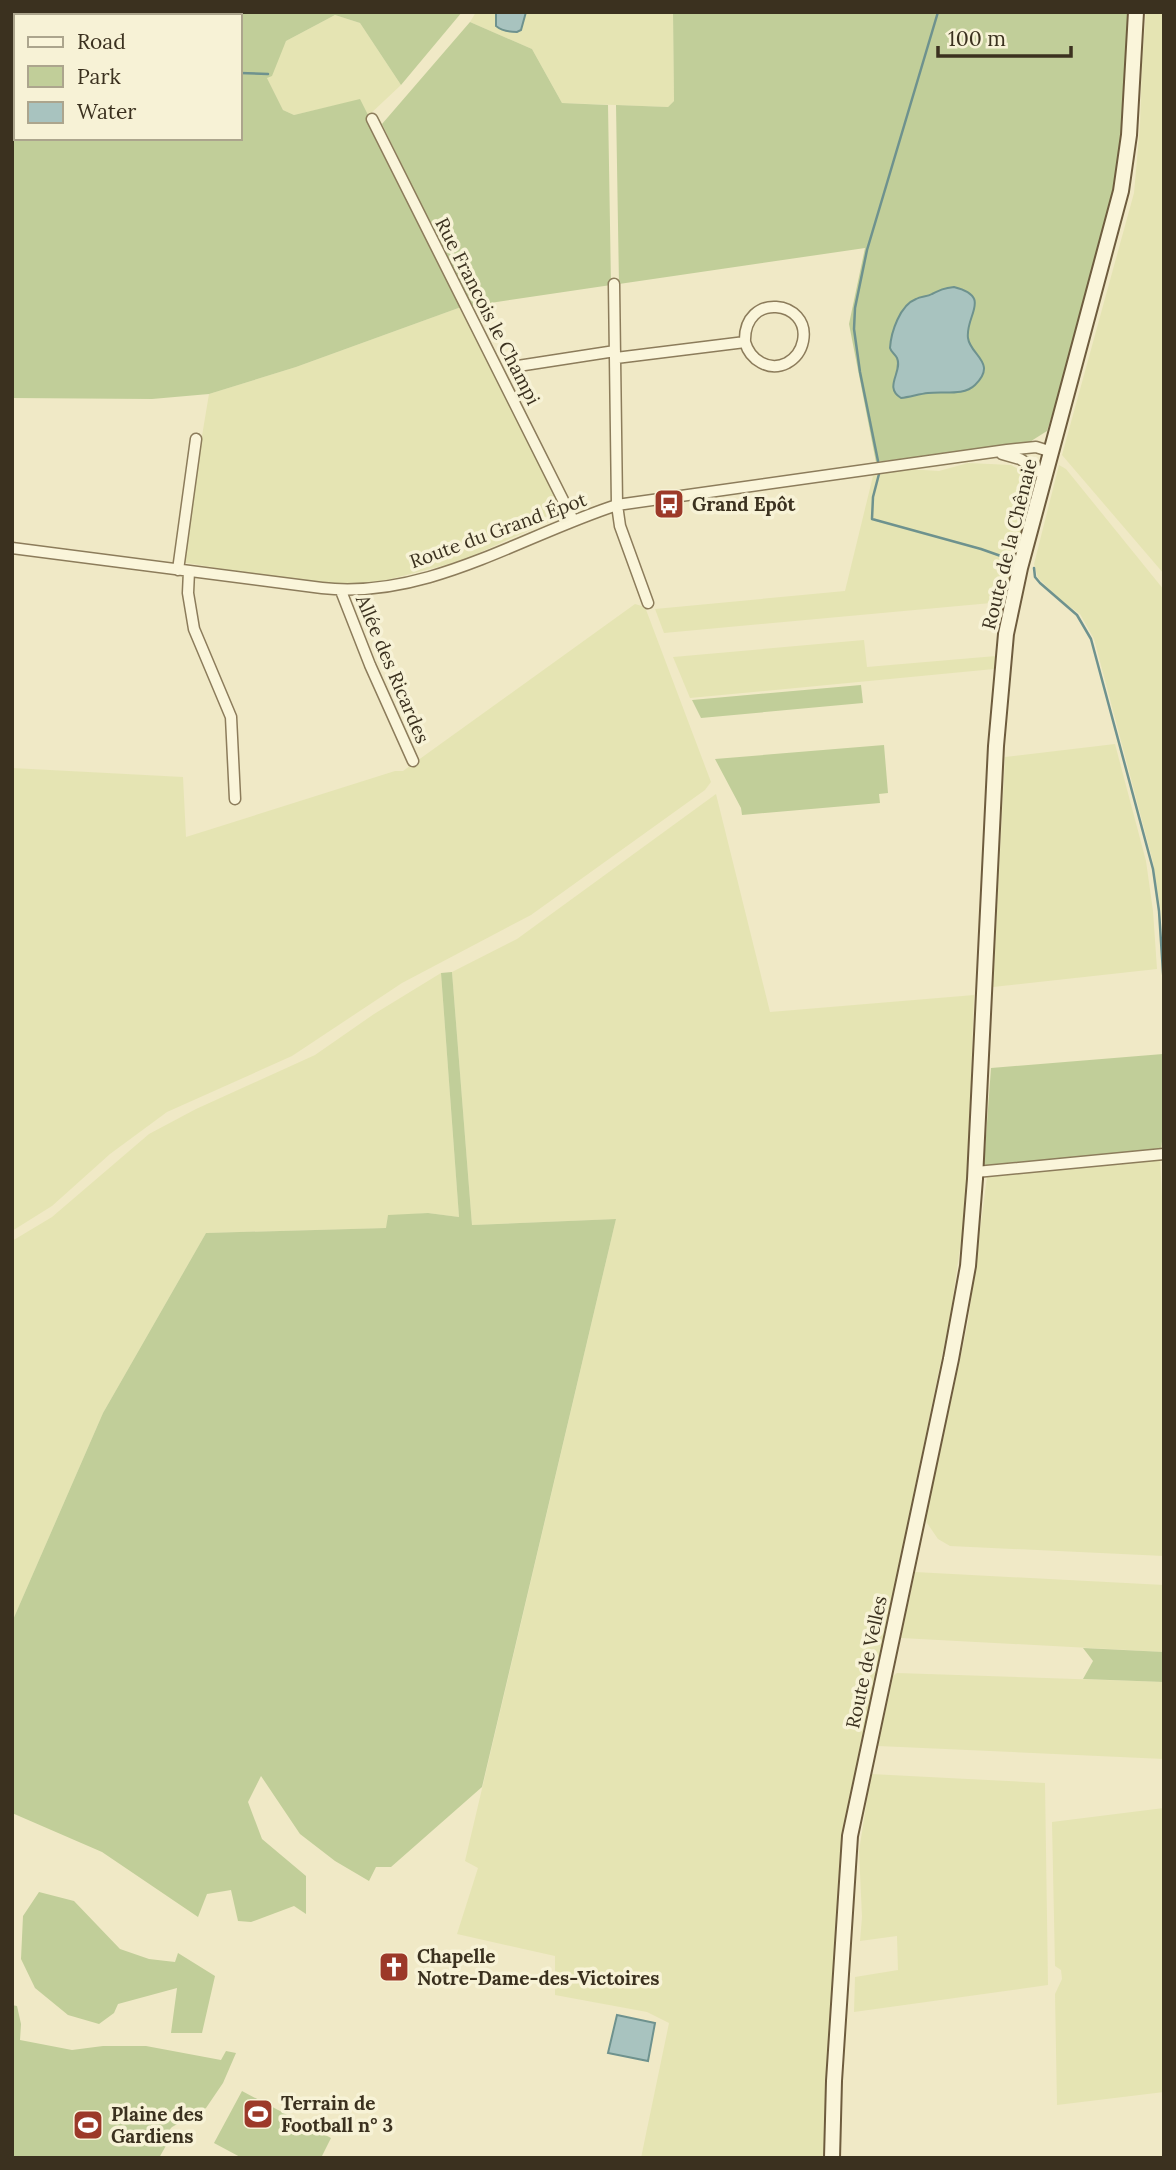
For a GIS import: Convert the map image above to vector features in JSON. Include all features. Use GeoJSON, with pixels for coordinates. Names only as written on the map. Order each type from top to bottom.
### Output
{"type":"FeatureCollection","features":[{"type":"Feature","properties":{"kind":"main road","name":"Route de la Chênaie"},"geometry":{"type":"LineString","coordinates":[[975,1175],[1001,675],[1014,588],[1121,191],[1129,144],[1136,12]]}},
{"type":"Feature","properties":{"kind":"main road","name":"Route de Velles"},"geometry":{"type":"LineString","coordinates":[[832,2158],[850,1836],[959,1321],[968,1266],[975,1175]]}},
{"type":"Feature","properties":{"kind":"street","name":"Rue Francois le Champi"},"geometry":{"type":"LineString","coordinates":[[372,119],[573,520]]}},
{"type":"Feature","properties":{"kind":"street"},"geometry":{"type":"LineString","coordinates":[[614,284],[617,505],[620,526],[648,603]]}},
{"type":"Feature","properties":{"kind":"street"},"geometry":{"type":"LineString","coordinates":[[765,308],[787,309],[803,327],[801,350],[783,365],[771,366],[762,363],[751,355],[745,342],[744,333],[750,318],[765,308]]}},
{"type":"Feature","properties":{"kind":"street"},"geometry":{"type":"LineString","coordinates":[[518,366],[745,342]]}},
{"type":"Feature","properties":{"kind":"street"},"geometry":{"type":"LineString","coordinates":[[196,439],[184,570],[194,629],[231,718],[235,799]]}},
{"type":"Feature","properties":{"kind":"street","name":"Route du Grand Épot"},"geometry":{"type":"LineString","coordinates":[[12,548],[341,591],[377,589],[436,575],[617,505],[1036,447],[1052,452]]}},
{"type":"Feature","properties":{"kind":"street","name":"Route du Grand Épot"},"geometry":{"type":"LineString","coordinates":[[995,453],[1020,459],[1045,475]]}},
{"type":"Feature","properties":{"kind":"street","name":"Allée des Ricardes"},"geometry":{"type":"LineString","coordinates":[[341,591],[370,665],[413,761]]}},
{"type":"Feature","properties":{"kind":"street"},"geometry":{"type":"LineString","coordinates":[[975,1175],[1164,1154]]}},
{"type":"Feature","properties":{"kind":"green space"},"geometry":{"type":"Polygon","coordinates":[[[12,12],[462,12],[401,85],[360,23],[335,15],[286,41],[272,76],[267,78],[283,110],[294,115],[360,99],[464,306],[296,367],[209,394],[152,399],[12,398],[12,12]]]}},
{"type":"Feature","properties":{"kind":"green space"},"geometry":{"type":"Polygon","coordinates":[[[476,12],[673,12],[674,101],[668,107],[562,103],[532,49],[470,22],[476,12]]]}},
{"type":"Feature","properties":{"kind":"green space"},"geometry":{"type":"Polygon","coordinates":[[[673,12],[1131,12],[1117,178],[1081,324],[1047,431],[1028,443],[876,462],[849,324],[865,248],[619,284],[616,105],[668,107],[674,101],[673,12]]]}},
{"type":"Feature","properties":{"kind":"green space"},"geometry":{"type":"Polygon","coordinates":[[[1146,12],[1164,12],[1164,574],[1062,455],[1134,193],[1146,12]]]}},
{"type":"Feature","properties":{"kind":"green space"},"geometry":{"type":"Polygon","coordinates":[[[335,15],[360,23],[401,85],[368,116],[359,100],[294,115],[283,110],[267,78],[286,41],[335,15]]]}},
{"type":"Feature","properties":{"kind":"green space"},"geometry":{"type":"Polygon","coordinates":[[[470,22],[532,49],[562,103],[608,105],[611,285],[470,306],[382,124],[470,22]]]}},
{"type":"Feature","properties":{"kind":"green space"},"geometry":{"type":"Polygon","coordinates":[[[464,306],[565,514],[461,561],[379,582],[349,586],[282,579],[181,562],[209,394],[296,367],[464,306]]]}},
{"type":"Feature","properties":{"kind":"green space"},"geometry":{"type":"Polygon","coordinates":[[[968,463],[1011,465],[1025,473],[1032,483],[1033,493],[1002,602],[664,633],[655,609],[845,591],[873,476],[907,469],[939,471],[968,463]]]}},
{"type":"Feature","properties":{"kind":"green space"},"geometry":{"type":"Polygon","coordinates":[[[1059,465],[1066,469],[1164,590],[1164,944],[1153,862],[1094,639],[1080,614],[1060,600],[1038,578],[1034,564],[1059,465]]]}},
{"type":"Feature","properties":{"kind":"green space"},"geometry":{"type":"Polygon","coordinates":[[[635,604],[645,607],[711,782],[705,790],[531,915],[402,983],[292,1056],[167,1112],[110,1154],[52,1206],[12,1231],[12,768],[183,777],[186,837],[395,771],[403,771],[635,604]]]}},
{"type":"Feature","properties":{"kind":"green space"},"geometry":{"type":"Polygon","coordinates":[[[864,640],[867,667],[996,656],[994,669],[690,698],[673,657],[864,640]]]}},
{"type":"Feature","properties":{"kind":"green space"},"geometry":{"type":"Polygon","coordinates":[[[861,685],[863,703],[701,718],[692,700],[861,685]]]}},
{"type":"Feature","properties":{"kind":"green space"},"geometry":{"type":"Polygon","coordinates":[[[1115,744],[1146,861],[1157,969],[993,987],[1005,757],[1115,744]]]}},
{"type":"Feature","properties":{"kind":"green space"},"geometry":{"type":"Polygon","coordinates":[[[884,745],[888,793],[879,794],[880,803],[742,815],[741,808],[715,759],[884,745]]]}},
{"type":"Feature","properties":{"kind":"green space"},"geometry":{"type":"Polygon","coordinates":[[[716,794],[770,1012],[974,995],[968,1163],[962,1235],[950,1317],[840,1853],[824,2158],[641,2158],[669,2023],[647,2012],[555,1995],[555,1956],[457,1934],[478,1868],[465,1861],[616,1219],[472,1225],[452,972],[517,939],[716,794]]]}},
{"type":"Feature","properties":{"kind":"green space"},"geometry":{"type":"Polygon","coordinates":[[[452,972],[472,1225],[616,1219],[482,1787],[391,1867],[376,1867],[369,1881],[335,1861],[300,1834],[261,1776],[248,1802],[262,1839],[306,1876],[306,1914],[294,1906],[251,1922],[238,1921],[231,1890],[207,1894],[198,1917],[102,1852],[12,1813],[12,1622],[103,1413],[206,1233],[386,1228],[388,1215],[428,1213],[459,1217],[441,973],[452,972]]]}},
{"type":"Feature","properties":{"kind":"green space"},"geometry":{"type":"Polygon","coordinates":[[[441,973],[459,1217],[428,1213],[388,1216],[387,1228],[206,1233],[103,1413],[12,1622],[12,1241],[52,1217],[149,1134],[196,1109],[315,1055],[374,1014],[441,973]]]}},
{"type":"Feature","properties":{"kind":"green space"},"geometry":{"type":"Polygon","coordinates":[[[1163,1054],[1164,1119],[1161,1152],[987,1167],[984,1164],[991,1068],[1163,1054]]]}},
{"type":"Feature","properties":{"kind":"green space"},"geometry":{"type":"Polygon","coordinates":[[[1160,1158],[1164,1237],[1164,1556],[950,1546],[938,1539],[926,1517],[968,1322],[987,1177],[1160,1158]]]}},
{"type":"Feature","properties":{"kind":"green space"},"geometry":{"type":"Polygon","coordinates":[[[915,1572],[1164,1585],[1164,1652],[901,1638],[915,1572]]]}},
{"type":"Feature","properties":{"kind":"green space"},"geometry":{"type":"Polygon","coordinates":[[[1083,1648],[1164,1652],[1164,1682],[1083,1679],[1093,1661],[1083,1648]]]}},
{"type":"Feature","properties":{"kind":"green space"},"geometry":{"type":"Polygon","coordinates":[[[897,1673],[1164,1682],[1164,1759],[878,1746],[893,1676],[897,1673]]]}},
{"type":"Feature","properties":{"kind":"green space"},"geometry":{"type":"Polygon","coordinates":[[[871,1774],[1045,1783],[1048,1985],[854,2012],[855,1977],[898,1970],[897,1936],[860,1941],[862,1917],[859,1851],[871,1774]]]}},
{"type":"Feature","properties":{"kind":"green space"},"geometry":{"type":"Polygon","coordinates":[[[1164,1808],[1164,2092],[1057,2105],[1055,1994],[1062,1979],[1061,1970],[1055,1966],[1052,1822],[1164,1808]]]}},
{"type":"Feature","properties":{"kind":"green space"},"geometry":{"type":"Polygon","coordinates":[[[39,1892],[74,1901],[120,1949],[149,1959],[175,1962],[178,1953],[215,1976],[202,2033],[171,2033],[177,1988],[118,2004],[114,2013],[99,2024],[68,2015],[35,1988],[21,1959],[23,1916],[39,1892]]]}},
{"type":"Feature","properties":{"kind":"green space"},"geometry":{"type":"Polygon","coordinates":[[[12,2005],[17,2006],[21,2024],[20,2040],[72,2050],[103,2046],[146,2046],[221,2060],[226,2051],[236,2053],[223,2083],[206,2108],[172,2127],[162,2138],[168,2142],[159,2158],[12,2158],[12,2005]]]}},
{"type":"Feature","properties":{"kind":"green space","name":"Terrain de Football n° 3"},"geometry":{"type":"Polygon","coordinates":[[[242,2091],[331,2138],[321,2158],[242,2158],[214,2143],[242,2091]]]}},
{"type":"Feature","properties":{"kind":"water"},"geometry":{"type":"Polygon","coordinates":[[[496,12],[526,12],[521,30],[512,32],[498,28],[496,12]]]}},
{"type":"Feature","properties":{"kind":"water"},"geometry":{"type":"Polygon","coordinates":[[[954,287],[966,291],[975,301],[968,338],[984,371],[975,385],[965,391],[901,398],[894,389],[898,363],[890,348],[897,320],[910,302],[954,287]]]}},
{"type":"Feature","properties":{"kind":"water"},"geometry":{"type":"Polygon","coordinates":[[[617,2015],[655,2023],[648,2061],[608,2053],[617,2015]]]}},
{"type":"Feature","properties":{"kind":"waterway"},"geometry":{"type":"LineString","coordinates":[[878,461],[860,372],[854,329],[855,308],[867,250],[938,12]]}},
{"type":"Feature","properties":{"kind":"waterway"},"geometry":{"type":"LineString","coordinates":[[242,73],[268,74]]}},
{"type":"Feature","properties":{"kind":"waterway"},"geometry":{"type":"LineString","coordinates":[[879,474],[873,497],[872,519],[1015,561]]}},
{"type":"Feature","properties":{"kind":"waterway"},"geometry":{"type":"LineString","coordinates":[[1034,568],[1035,577],[1077,615],[1091,639],[1153,869],[1164,987]]}},
{"type":"Feature","properties":{"kind":"place","name":"Grand Epôt"},"geometry":{"type":"Point","coordinates":[669,504]}},
{"type":"Feature","properties":{"kind":"place","name":"Chapelle Notre-Dame-des-Victoires"},"geometry":{"type":"Point","coordinates":[394,1967]}},
{"type":"Feature","properties":{"kind":"place","name":"Terrain de Football n° 3"},"geometry":{"type":"Point","coordinates":[258,2114]}},
{"type":"Feature","properties":{"kind":"place","name":"Plaine des Gardiens"},"geometry":{"type":"Point","coordinates":[88,2125]}}]}
